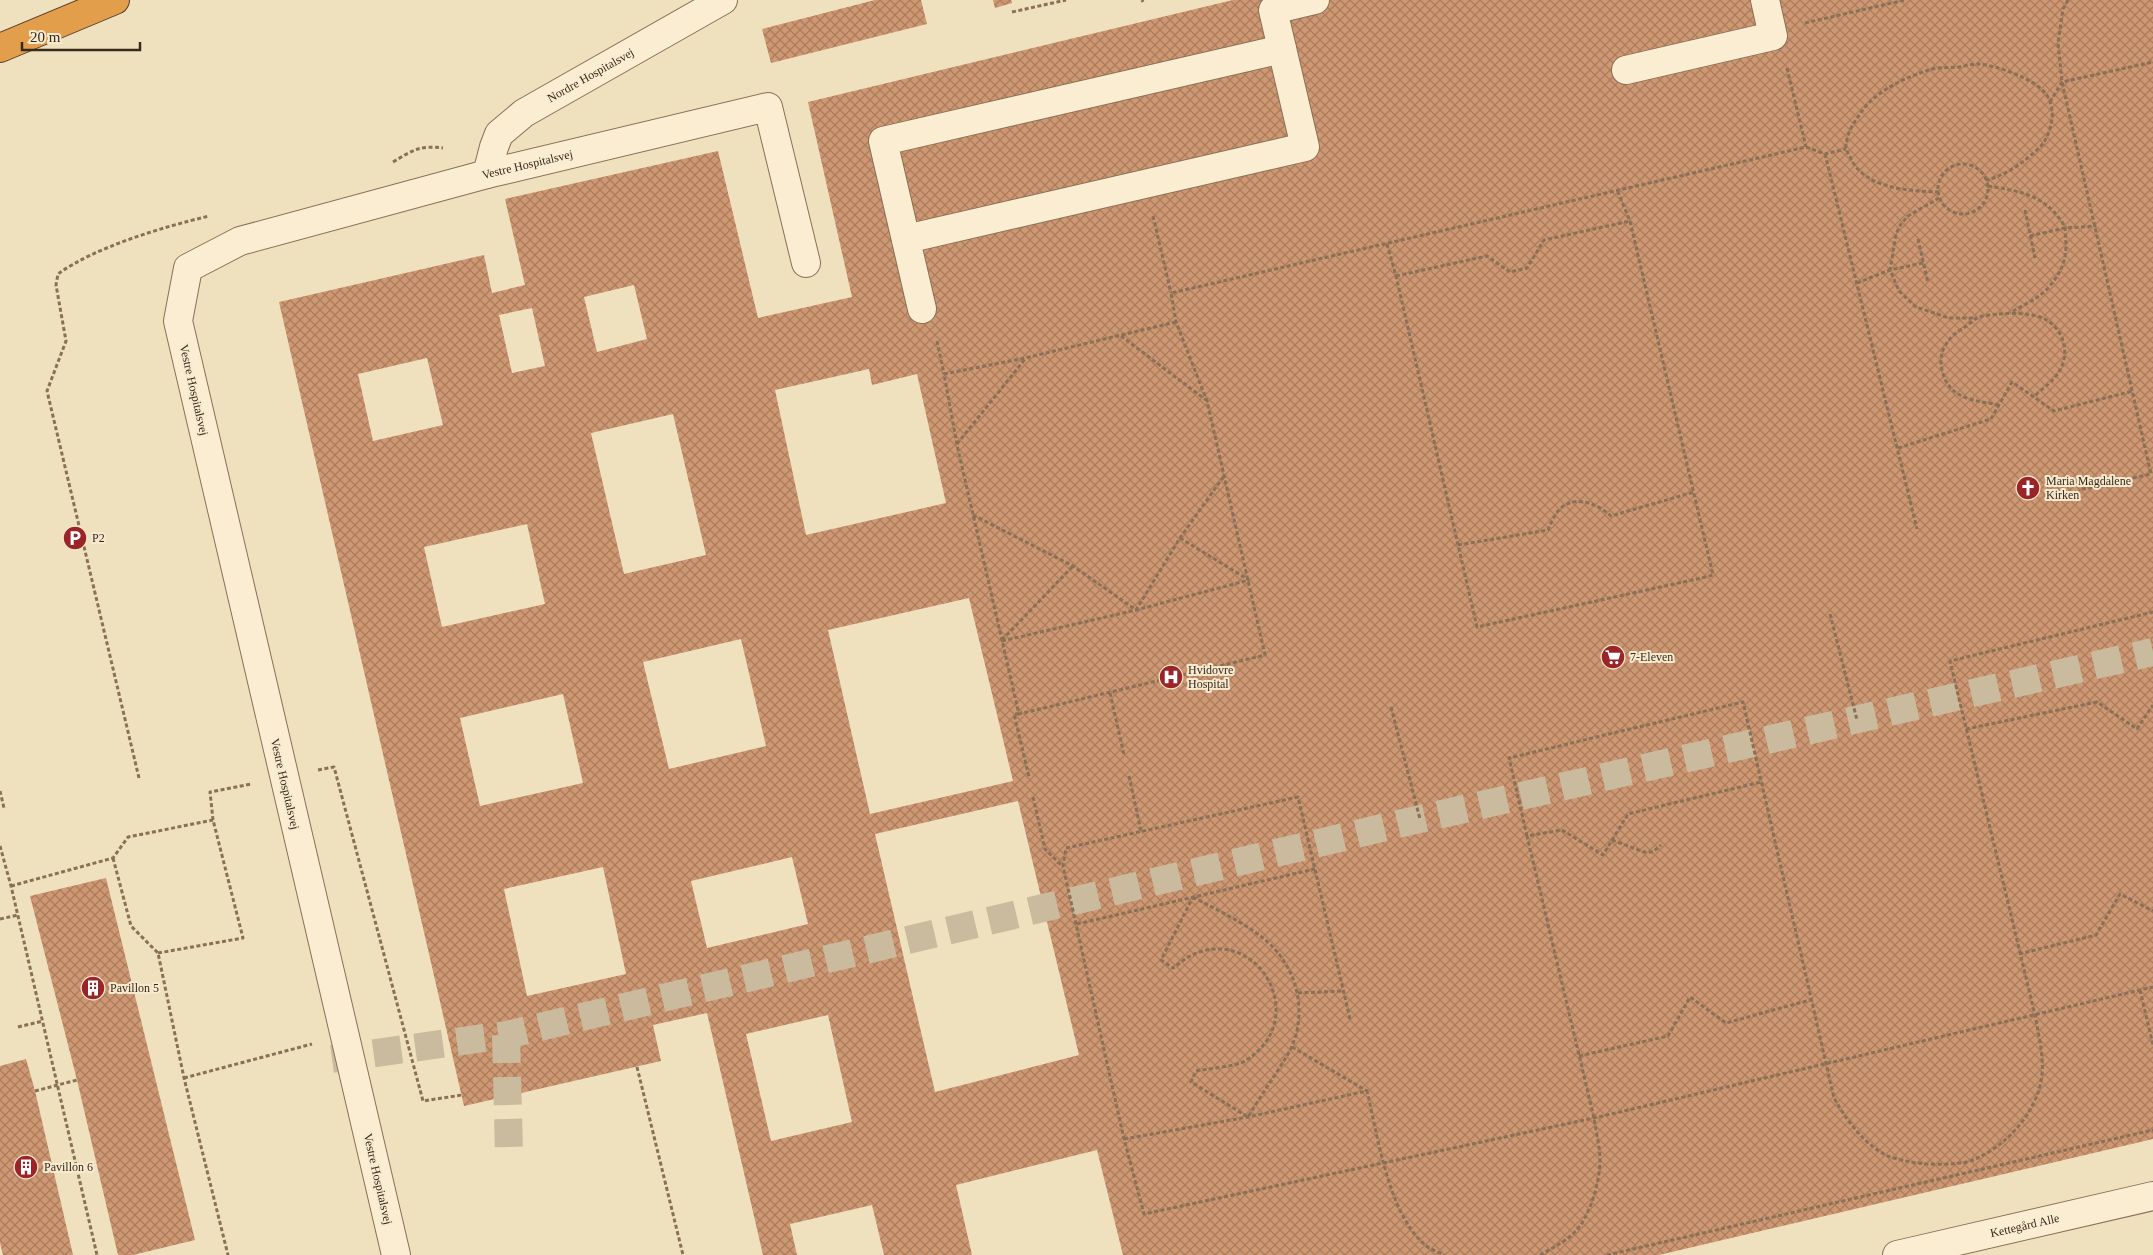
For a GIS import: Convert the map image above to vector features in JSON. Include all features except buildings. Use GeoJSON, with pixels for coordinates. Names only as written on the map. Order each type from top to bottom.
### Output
{"type":"FeatureCollection","features":[{"type":"Feature","properties":{"kind":"highway"},"geometry":{"type":"LineString","coordinates":[[0,48],[115,0]]}},
{"type":"Feature","properties":{"kind":"street","name":"Nordre Hospitalsvej"},"geometry":{"type":"LineString","coordinates":[[487,174],[494,147],[500,134],[524,113],[723,0]]}},
{"type":"Feature","properties":{"kind":"street"},"geometry":{"type":"LineString","coordinates":[[906,239],[1305,147],[1273,10],[1315,0]]}},
{"type":"Feature","properties":{"kind":"street"},"geometry":{"type":"LineString","coordinates":[[1626,70],[1773,33],[1765,0]]}},
{"type":"Feature","properties":{"kind":"street"},"geometry":{"type":"LineString","coordinates":[[922,309],[883,141],[1282,49]]}},
{"type":"Feature","properties":{"kind":"street","name":"Vestre Hospitalsvej"},"geometry":{"type":"LineString","coordinates":[[396,1255],[178,321],[188,268],[240,241],[487,174],[768,107],[806,263]]}},
{"type":"Feature","properties":{"kind":"street","name":"Kettegård Alle"},"geometry":{"type":"LineString","coordinates":[[1896,1255],[2153,1196]]}},
{"type":"Feature","properties":{"kind":"path"},"geometry":{"type":"LineString","coordinates":[[1012,12],[1066,0]]}},
{"type":"Feature","properties":{"kind":"path"},"geometry":{"type":"LineString","coordinates":[[1806,147],[1783,52],[1773,33],[1905,0]]}},
{"type":"Feature","properties":{"kind":"path"},"geometry":{"type":"LineString","coordinates":[[2068,0],[2063,9],[2058,42],[2062,82],[2151,474],[2079,490]]}},
{"type":"Feature","properties":{"kind":"path"},"geometry":{"type":"LineString","coordinates":[[2050,102],[2062,82],[2153,62]]}},
{"type":"Feature","properties":{"kind":"path"},"geometry":{"type":"LineString","coordinates":[[1939,192],[1911,191],[1879,183],[1859,170],[1846,149],[1849,133],[1866,105],[1884,91],[1930,69],[1978,64],[2022,77],[2040,88],[2047,95],[2052,116],[2051,128],[2044,144],[2028,159],[1994,178],[1986,180]]}},
{"type":"Feature","properties":{"kind":"path"},"geometry":{"type":"LineString","coordinates":[[1171,293],[1618,192],[1806,147],[1825,154],[1846,149]]}},
{"type":"Feature","properties":{"kind":"path"},"geometry":{"type":"LineString","coordinates":[[1825,154],[1918,529]]}},
{"type":"Feature","properties":{"kind":"path"},"geometry":{"type":"LineString","coordinates":[[1968,164],[1982,172],[1986,180],[1988,186],[1984,204],[1974,212],[1968,214],[1956,213],[1947,209],[1939,198],[1940,179],[1944,172],[1955,165],[1968,164]]}},
{"type":"Feature","properties":{"kind":"path"},"geometry":{"type":"LineString","coordinates":[[1028,777],[1014,714],[1110,693],[1265,655],[1207,401],[1176,322],[1145,184]]}},
{"type":"Feature","properties":{"kind":"path"},"geometry":{"type":"LineString","coordinates":[[1988,186],[2015,190],[2035,197],[2048,206],[2061,220],[2065,228],[2066,259],[2061,270],[2048,288],[2038,297],[2010,313]]}},
{"type":"Feature","properties":{"kind":"path"},"geometry":{"type":"LineString","coordinates":[[1387,244],[1477,626],[1713,576],[1630,221],[1618,192]]}},
{"type":"Feature","properties":{"kind":"path"},"geometry":{"type":"LineString","coordinates":[[1939,198],[1908,216],[1896,234],[1890,270],[1899,291],[1916,307],[1949,318],[1977,318],[2010,313],[2042,318],[2053,325],[2064,342],[2065,352],[2060,370],[2049,384],[2033,397]]}},
{"type":"Feature","properties":{"kind":"path"},"geometry":{"type":"LineString","coordinates":[[2025,210],[2035,258]]}},
{"type":"Feature","properties":{"kind":"path"},"geometry":{"type":"LineString","coordinates":[[1396,276],[1486,256],[1510,272],[1526,268],[1544,240],[1630,221]]}},
{"type":"Feature","properties":{"kind":"path"},"geometry":{"type":"LineString","coordinates":[[2030,236],[2065,228],[2096,226]]}},
{"type":"Feature","properties":{"kind":"path"},"geometry":{"type":"LineString","coordinates":[[1918,239],[1928,283]]}},
{"type":"Feature","properties":{"kind":"path"},"geometry":{"type":"LineString","coordinates":[[1857,283],[1890,270],[1923,262]]}},
{"type":"Feature","properties":{"kind":"path"},"geometry":{"type":"LineString","coordinates":[[1977,318],[1946,341],[1941,359],[1942,370],[1947,384],[1965,399],[1999,405]]}},
{"type":"Feature","properties":{"kind":"path"},"geometry":{"type":"LineString","coordinates":[[1018,714],[957,444],[944,374],[1025,358],[1176,322]]}},
{"type":"Feature","properties":{"kind":"path"},"geometry":{"type":"LineString","coordinates":[[1120,336],[1207,401]]}},
{"type":"Feature","properties":{"kind":"path"},"geometry":{"type":"LineString","coordinates":[[957,444],[1025,358]]}},
{"type":"Feature","properties":{"kind":"path"},"geometry":{"type":"LineString","coordinates":[[1898,448],[1991,419],[2012,382],[2054,411],[2133,391]]}},
{"type":"Feature","properties":{"kind":"path"},"geometry":{"type":"LineString","coordinates":[[1136,610],[1180,538],[1225,476]]}},
{"type":"Feature","properties":{"kind":"path"},"geometry":{"type":"LineString","coordinates":[[1458,545],[1548,530],[1562,507],[1574,502],[1594,503],[1611,516],[1694,492]]}},
{"type":"Feature","properties":{"kind":"path"},"geometry":{"type":"LineString","coordinates":[[973,515],[1073,566],[1136,610]]}},
{"type":"Feature","properties":{"kind":"path"},"geometry":{"type":"LineString","coordinates":[[1180,538],[1249,580]]}},
{"type":"Feature","properties":{"kind":"path"},"geometry":{"type":"LineString","coordinates":[[1002,641],[1073,566]]}},
{"type":"Feature","properties":{"kind":"path"},"geometry":{"type":"LineString","coordinates":[[1002,641],[1136,610],[1249,580]]}},
{"type":"Feature","properties":{"kind":"path"},"geometry":{"type":"LineString","coordinates":[[1540,1255],[1561,1243],[1576,1231],[1589,1209],[1598,1183],[1600,1159],[1594,1118],[1509,758],[1743,702],[1834,1098],[1844,1117],[1865,1140],[1884,1155],[1921,1165],[1971,1161],[1993,1150],[2013,1133],[2029,1112],[2040,1086],[2042,1058],[2035,1015],[1950,661],[2153,612]]}},
{"type":"Feature","properties":{"kind":"path"},"geometry":{"type":"LineString","coordinates":[[1830,614],[1857,720]]}},
{"type":"Feature","properties":{"kind":"path"},"geometry":{"type":"LineString","coordinates":[[1110,693],[1124,755]]}},
{"type":"Feature","properties":{"kind":"path"},"geometry":{"type":"LineString","coordinates":[[1966,729],[2097,702],[2137,729],[2153,704]]}},
{"type":"Feature","properties":{"kind":"path"},"geometry":{"type":"LineString","coordinates":[[1391,707],[1420,819]]}},
{"type":"Feature","properties":{"kind":"path"},"geometry":{"type":"LineString","coordinates":[[1129,776],[1142,832]]}},
{"type":"Feature","properties":{"kind":"path"},"geometry":{"type":"LineString","coordinates":[[1527,836],[1562,830],[1603,855],[1628,814],[1761,782]]}},
{"type":"Feature","properties":{"kind":"path"},"geometry":{"type":"LineString","coordinates":[[0,791],[4,808]]}},
{"type":"Feature","properties":{"kind":"path"},"geometry":{"type":"LineString","coordinates":[[1033,797],[1045,849],[1063,866]]}},
{"type":"Feature","properties":{"kind":"path"},"geometry":{"type":"LineString","coordinates":[[1350,1019],[1298,797],[1066,848],[1063,866],[1124,1138],[1144,1214],[1594,1118],[2153,987]]}},
{"type":"Feature","properties":{"kind":"path"},"geometry":{"type":"LineString","coordinates":[[11,886],[113,858],[128,837],[213,820]]}},
{"type":"Feature","properties":{"kind":"path"},"geometry":{"type":"LineString","coordinates":[[1612,840],[1644,852],[1653,852],[1661,845]]}},
{"type":"Feature","properties":{"kind":"path"},"geometry":{"type":"LineString","coordinates":[[0,846],[18,915],[97,1255]]}},
{"type":"Feature","properties":{"kind":"path"},"geometry":{"type":"LineString","coordinates":[[113,858],[131,926],[158,953],[184,1078],[228,1255]]}},
{"type":"Feature","properties":{"kind":"path"},"geometry":{"type":"LineString","coordinates":[[1077,924],[1315,869]]}},
{"type":"Feature","properties":{"kind":"path"},"geometry":{"type":"LineString","coordinates":[[2019,954],[2096,935],[2120,894],[2153,911]]}},
{"type":"Feature","properties":{"kind":"path"},"geometry":{"type":"LineString","coordinates":[[1193,897],[1259,935],[1277,951],[1290,970],[1298,992],[1299,1020],[1292,1047],[1248,1117]]}},
{"type":"Feature","properties":{"kind":"path"},"geometry":{"type":"LineString","coordinates":[[1193,897],[1161,960],[1173,968],[1188,956],[1209,950],[1236,951],[1252,960],[1264,974],[1276,996],[1276,1017],[1271,1034],[1260,1050],[1243,1063],[1196,1071],[1192,1082],[1248,1117]]}},
{"type":"Feature","properties":{"kind":"path"},"geometry":{"type":"LineString","coordinates":[[0,919],[18,915]]}},
{"type":"Feature","properties":{"kind":"path"},"geometry":{"type":"LineString","coordinates":[[2140,990],[2153,1045]]}},
{"type":"Feature","properties":{"kind":"path"},"geometry":{"type":"LineString","coordinates":[[1298,992],[1343,991]]}},
{"type":"Feature","properties":{"kind":"path"},"geometry":{"type":"LineString","coordinates":[[1579,1056],[1668,1036],[1690,997],[1726,1023],[1810,1000]]}},
{"type":"Feature","properties":{"kind":"path"},"geometry":{"type":"LineString","coordinates":[[18,1027],[43,1021]]}},
{"type":"Feature","properties":{"kind":"path"},"geometry":{"type":"LineString","coordinates":[[184,1078],[318,1043]]}},
{"type":"Feature","properties":{"kind":"path"},"geometry":{"type":"LineString","coordinates":[[1292,1047],[1367,1091],[1392,1196],[1409,1226],[1424,1245],[1444,1255]]}},
{"type":"Feature","properties":{"kind":"path"},"geometry":{"type":"LineString","coordinates":[[637,1066],[682,1255]]}},
{"type":"Feature","properties":{"kind":"path"},"geometry":{"type":"LineString","coordinates":[[35,1091],[77,1080]]}},
{"type":"Feature","properties":{"kind":"path"},"geometry":{"type":"LineString","coordinates":[[1124,1138],[1248,1117],[1367,1091]]}},
{"type":"Feature","properties":{"kind":"path"},"geometry":{"type":"LineString","coordinates":[[1606,1255],[2153,1130]]}},
{"type":"Feature","properties":{"kind":"tunnel"},"geometry":{"type":"LineString","coordinates":[[332,1059],[506,1035],[1420,819],[2153,652]]}},
{"type":"Feature","properties":{"kind":"tunnel"},"geometry":{"type":"LineString","coordinates":[[506,1035],[509,1153]]}},
{"type":"Feature","properties":{"kind":"place","name":"Maria Magdalene Kirken"},"geometry":{"type":"Point","coordinates":[2028,488]}},
{"type":"Feature","properties":{"kind":"place","name":"P2"},"geometry":{"type":"Point","coordinates":[75,538]}},
{"type":"Feature","properties":{"kind":"place","name":"7-Eleven"},"geometry":{"type":"Point","coordinates":[1613,657]}},
{"type":"Feature","properties":{"kind":"place","name":"Hvidovre Hospital"},"geometry":{"type":"Point","coordinates":[1171,677]}},
{"type":"Feature","properties":{"kind":"place","name":"Pavillon 5"},"geometry":{"type":"Point","coordinates":[93,988]}},
{"type":"Feature","properties":{"kind":"place","name":"Pavillon 6"},"geometry":{"type":"Point","coordinates":[26,1167]}}]}
